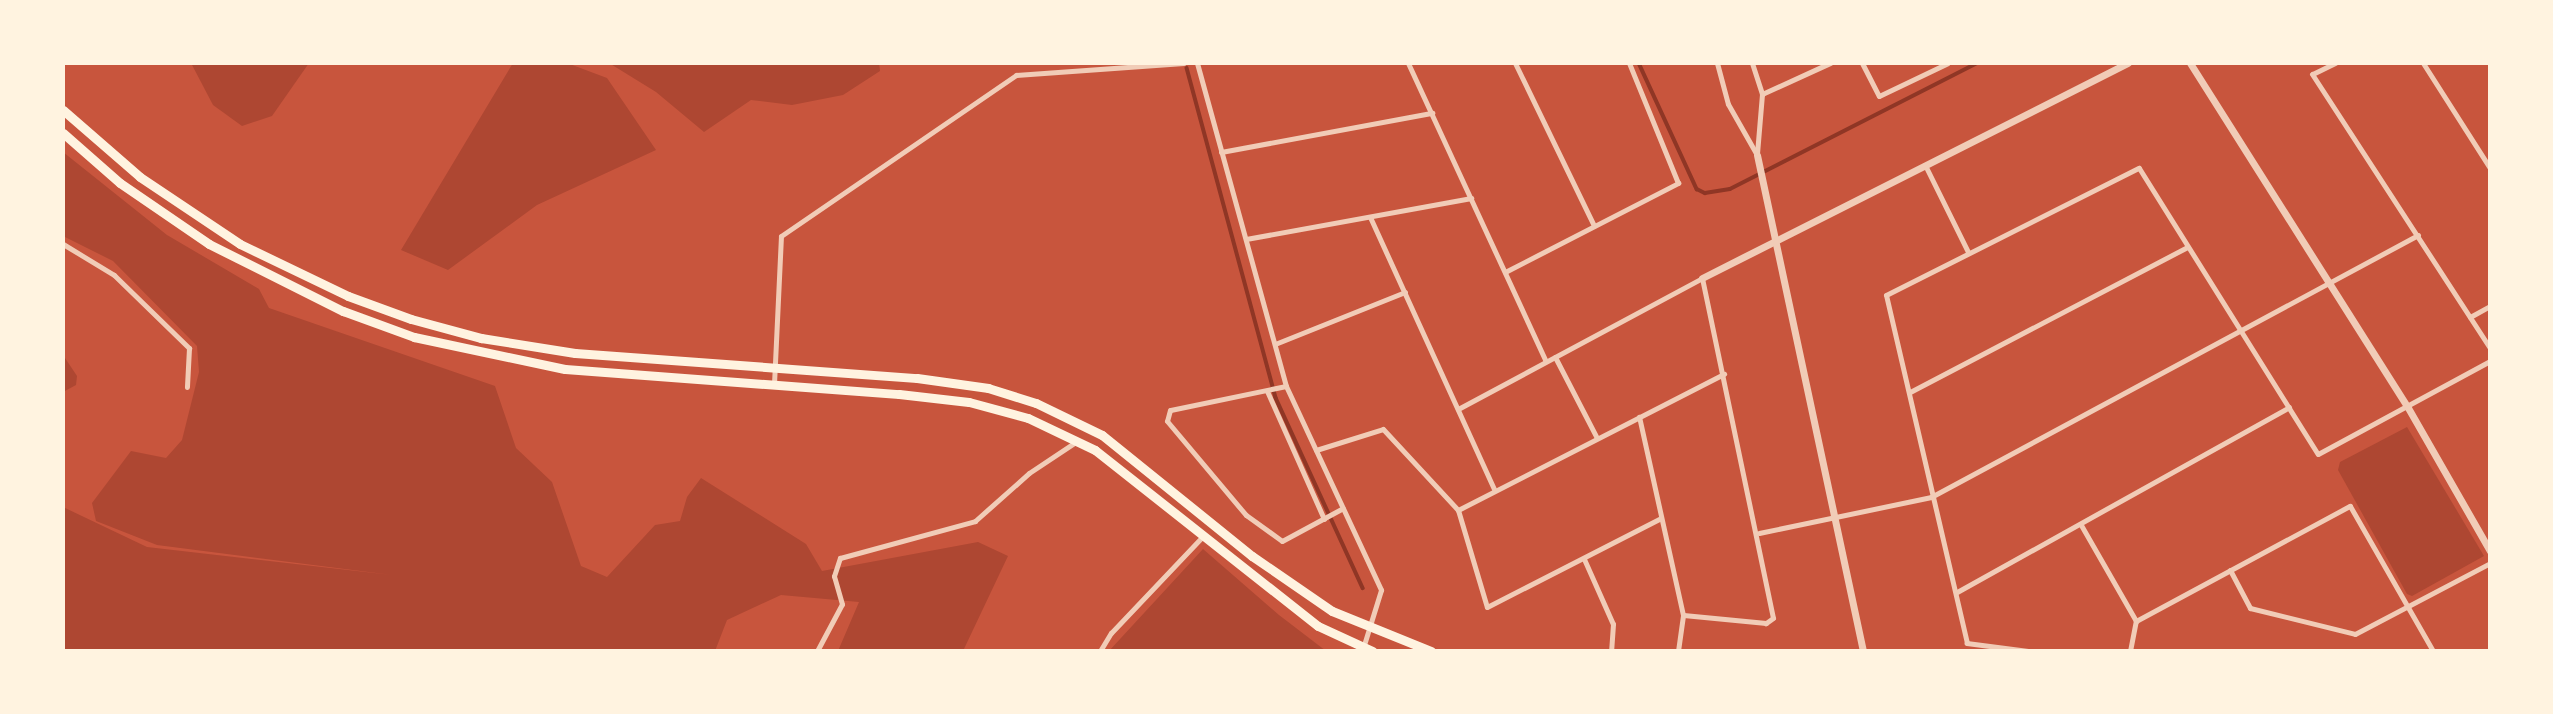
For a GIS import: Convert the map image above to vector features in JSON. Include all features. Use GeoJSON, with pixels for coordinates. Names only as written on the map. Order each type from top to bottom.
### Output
{"type":"FeatureCollection","features":[{"type":"Feature","properties":{"kind":"main road"},"geometry":{"type":"LineString","coordinates":[[63,110],[140,177],[240,244],[361,300],[481,338],[562,351],[929,379],[988,388],[1036,403],[1102,435],[1297,589],[1372,630],[1431,651]]}},
{"type":"Feature","properties":{"kind":"main road"},"geometry":{"type":"LineString","coordinates":[[63,133],[121,183],[209,244],[343,312],[414,337],[565,369],[969,402],[1028,418],[1077,441],[1318,626],[1368,650]]}},
{"type":"Feature","properties":{"kind":"street"},"geometry":{"type":"LineString","coordinates":[[774,386],[781,236],[1016,75],[1184,63]]}},
{"type":"Feature","properties":{"kind":"street"},"geometry":{"type":"LineString","coordinates":[[1197,63],[1286,386],[1381,590],[1368,650]]}},
{"type":"Feature","properties":{"kind":"street"},"geometry":{"type":"LineString","coordinates":[[1408,63],[1546,361]]}},
{"type":"Feature","properties":{"kind":"street"},"geometry":{"type":"LineString","coordinates":[[1515,63],[1594,226]]}},
{"type":"Feature","properties":{"kind":"street"},"geometry":{"type":"LineString","coordinates":[[1505,272],[1678,183],[1629,63]]}},
{"type":"Feature","properties":{"kind":"street"},"geometry":{"type":"LineString","coordinates":[[1717,63],[1728,104],[1757,155],[1760,167],[1863,651]]}},
{"type":"Feature","properties":{"kind":"street"},"geometry":{"type":"LineString","coordinates":[[1752,63],[1762,94],[1757,155]]}},
{"type":"Feature","properties":{"kind":"street"},"geometry":{"type":"LineString","coordinates":[[1762,94],[1830,63]]}},
{"type":"Feature","properties":{"kind":"street"},"geometry":{"type":"LineString","coordinates":[[1862,63],[1879,96],[1948,63]]}},
{"type":"Feature","properties":{"kind":"street"},"geometry":{"type":"LineString","coordinates":[[1458,410],[1775,239],[2128,63]]}},
{"type":"Feature","properties":{"kind":"street"},"geometry":{"type":"LineString","coordinates":[[2190,63],[2407,406],[2490,551]]}},
{"type":"Feature","properties":{"kind":"street"},"geometry":{"type":"LineString","coordinates":[[2335,63],[2312,74],[2490,348]]}},
{"type":"Feature","properties":{"kind":"street"},"geometry":{"type":"LineString","coordinates":[[2423,63],[2490,168]]}},
{"type":"Feature","properties":{"kind":"street"},"geometry":{"type":"LineString","coordinates":[[1221,152],[1432,113]]}},
{"type":"Feature","properties":{"kind":"street"},"geometry":{"type":"LineString","coordinates":[[1924,165],[1968,252]]}},
{"type":"Feature","properties":{"kind":"street"},"geometry":{"type":"LineString","coordinates":[[2028,651],[1967,643],[1886,295],[2139,168],[2318,454],[2490,361]]}},
{"type":"Feature","properties":{"kind":"street"},"geometry":{"type":"LineString","coordinates":[[1245,239],[1471,198]]}},
{"type":"Feature","properties":{"kind":"street"},"geometry":{"type":"LineString","coordinates":[[1370,217],[1494,489]]}},
{"type":"Feature","properties":{"kind":"street"},"geometry":{"type":"LineString","coordinates":[[1759,533],[1931,496],[2418,235]]}},
{"type":"Feature","properties":{"kind":"street"},"geometry":{"type":"LineString","coordinates":[[63,244],[114,275],[189,348],[187,387]]}},
{"type":"Feature","properties":{"kind":"street"},"geometry":{"type":"LineString","coordinates":[[1910,392],[2187,247]]}},
{"type":"Feature","properties":{"kind":"street"},"geometry":{"type":"LineString","coordinates":[[1682,615],[1766,622],[1773,618],[1759,533],[1702,278]]}},
{"type":"Feature","properties":{"kind":"street"},"geometry":{"type":"LineString","coordinates":[[1275,344],[1405,292]]}},
{"type":"Feature","properties":{"kind":"street"},"geometry":{"type":"LineString","coordinates":[[2470,317],[2490,306]]}},
{"type":"Feature","properties":{"kind":"street"},"geometry":{"type":"LineString","coordinates":[[1555,357],[1597,438]]}},
{"type":"Feature","properties":{"kind":"street"},"geometry":{"type":"LineString","coordinates":[[1458,510],[1494,489],[1724,374]]}},
{"type":"Feature","properties":{"kind":"street"},"geometry":{"type":"LineString","coordinates":[[1286,386],[1170,410],[1167,421],[1246,515],[1282,541],[1343,508]]}},
{"type":"Feature","properties":{"kind":"street"},"geometry":{"type":"LineString","coordinates":[[1267,390],[1325,518]]}},
{"type":"Feature","properties":{"kind":"street"},"geometry":{"type":"LineString","coordinates":[[1957,592],[2289,407]]}},
{"type":"Feature","properties":{"kind":"street"},"geometry":{"type":"LineString","coordinates":[[1639,417],[1682,615],[1678,651]]}},
{"type":"Feature","properties":{"kind":"street"},"geometry":{"type":"LineString","coordinates":[[1316,450],[1383,429],[1458,510],[1488,607],[1661,518]]}},
{"type":"Feature","properties":{"kind":"street"},"geometry":{"type":"LineString","coordinates":[[817,651],[842,604],[834,576],[840,558],[975,521],[1029,473],[1077,441]]}},
{"type":"Feature","properties":{"kind":"street"},"geometry":{"type":"LineString","coordinates":[[2136,621],[2350,506],[2433,651]]}},
{"type":"Feature","properties":{"kind":"street"},"geometry":{"type":"LineString","coordinates":[[2081,525],[2136,621],[2130,651]]}},
{"type":"Feature","properties":{"kind":"street"},"geometry":{"type":"LineString","coordinates":[[1100,651],[1111,633],[1203,536]]}},
{"type":"Feature","properties":{"kind":"street"},"geometry":{"type":"LineString","coordinates":[[1584,559],[1613,624],[1611,651]]}},
{"type":"Feature","properties":{"kind":"street"},"geometry":{"type":"LineString","coordinates":[[2230,570],[2250,608],[2355,634],[2409,608],[2490,563]]}},
{"type":"Feature","properties":{"kind":"shaded area"},"geometry":{"type":"Polygon","coordinates":[[[191,63],[309,63],[272,116],[242,126],[213,105],[191,63]]]}},
{"type":"Feature","properties":{"kind":"shaded area"},"geometry":{"type":"Polygon","coordinates":[[[513,63],[567,63],[607,78],[656,150],[537,205],[448,270],[401,250],[513,63]]]}},
{"type":"Feature","properties":{"kind":"shaded area"},"geometry":{"type":"Polygon","coordinates":[[[609,63],[879,63],[880,71],[843,95],[792,105],[751,100],[704,132],[656,92],[609,63]]]}},
{"type":"Feature","properties":{"kind":"shaded area"},"geometry":{"type":"Polygon","coordinates":[[[63,152],[167,235],[259,289],[269,308],[495,386],[516,448],[552,482],[581,566],[607,577],[655,525],[680,521],[687,497],[701,478],[806,544],[822,571],[978,542],[1008,556],[963,651],[838,651],[859,602],[781,595],[727,620],[715,651],[63,651],[63,507],[147,547],[392,575],[157,545],[96,521],[92,503],[131,451],[166,458],[182,440],[199,372],[197,346],[113,261],[63,236],[63,152]]]}},
{"type":"Feature","properties":{"kind":"shaded area"},"geometry":{"type":"Polygon","coordinates":[[[63,355],[77,376],[76,385],[63,392],[63,355]]]}},
{"type":"Feature","properties":{"kind":"shaded area"},"geometry":{"type":"Polygon","coordinates":[[[2407,427],[2484,556],[2412,596],[2407,594],[2338,470],[2340,462],[2407,427]]]}},
{"type":"Feature","properties":{"kind":"shaded area"},"geometry":{"type":"Polygon","coordinates":[[[1203,549],[1279,615],[1326,651],[1109,651],[1203,549]]]}},
{"type":"Feature","properties":{"kind":"waterway"},"geometry":{"type":"LineString","coordinates":[[1639,63],[1697,189],[1705,193],[1730,189],[1977,63]]}},
{"type":"Feature","properties":{"kind":"waterway"},"geometry":{"type":"LineString","coordinates":[[1187,68],[1276,398],[1363,588]]}}]}
